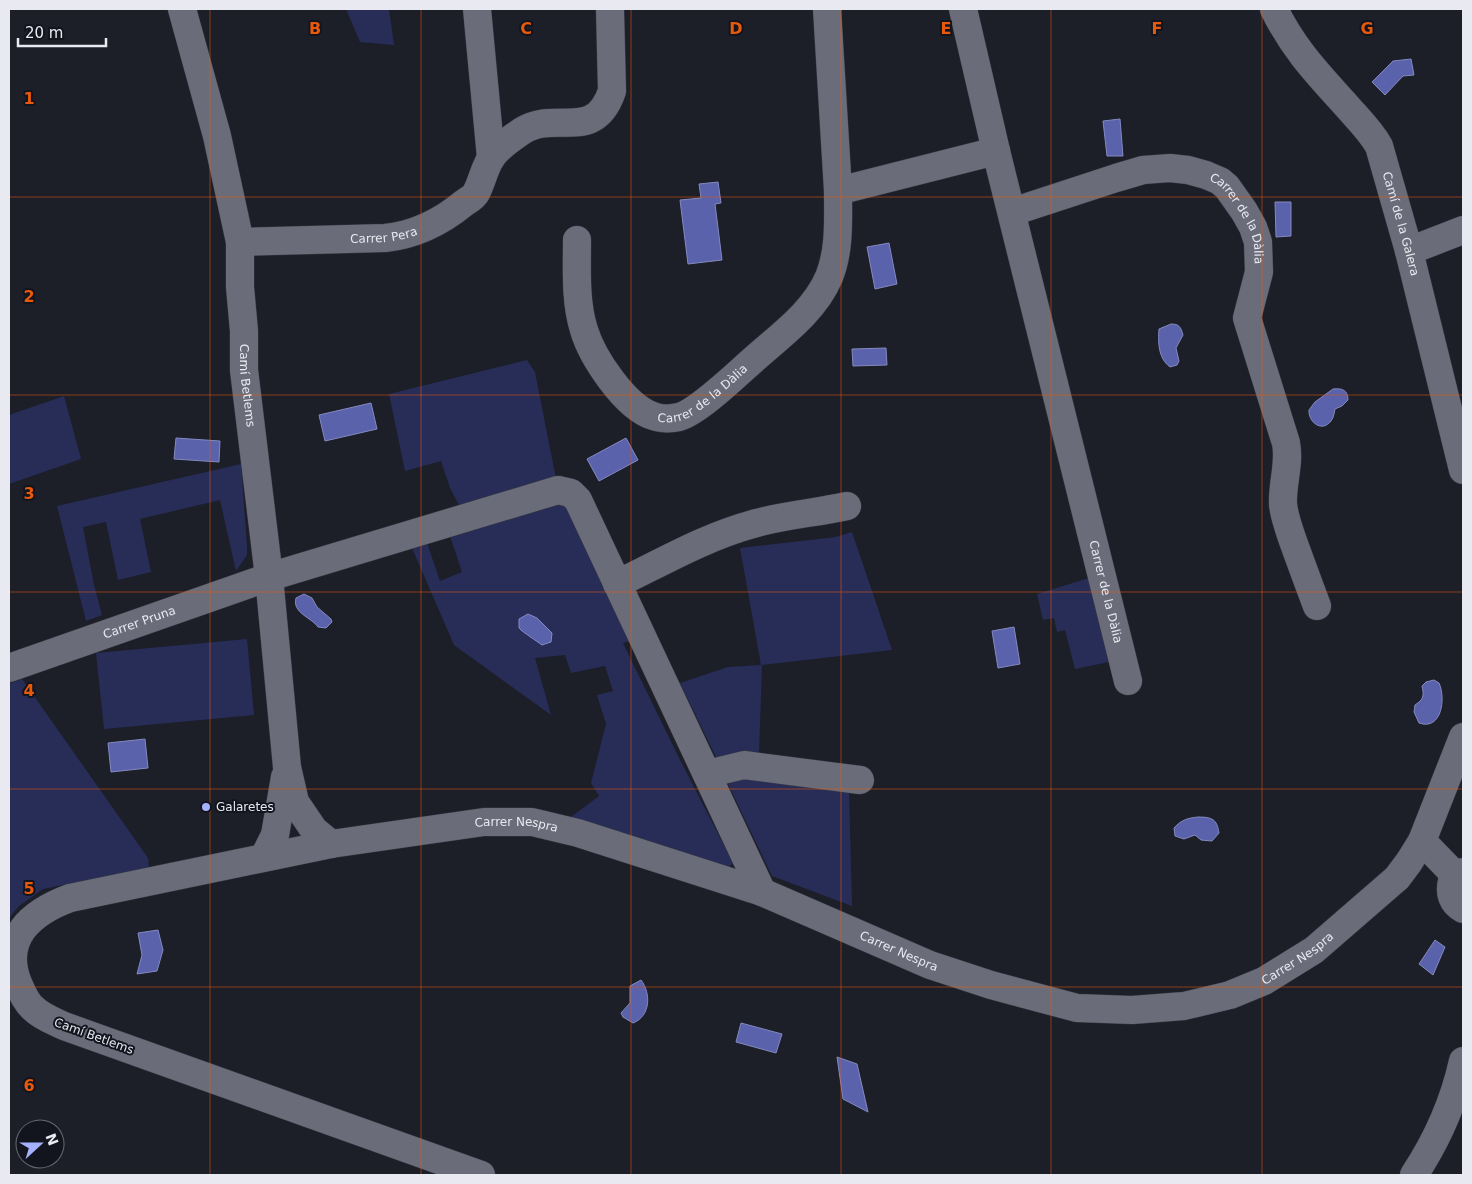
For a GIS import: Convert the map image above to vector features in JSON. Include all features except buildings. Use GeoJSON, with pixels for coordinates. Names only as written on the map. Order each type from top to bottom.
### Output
{"type":"FeatureCollection","features":[{"type":"Feature","properties":{"kind":"street","name":"Camí Betlems"},"geometry":{"type":"LineString","coordinates":[[182,9],[217,136],[240,242],[244,370],[269,577],[287,766],[294,802],[314,830],[330,844]]}},
{"type":"Feature","properties":{"kind":"street","name":"Carrer Pera"},"geometry":{"type":"LineString","coordinates":[[477,9],[491,158]]}},
{"type":"Feature","properties":{"kind":"street","name":"Carrer Pera"},"geometry":{"type":"LineString","coordinates":[[240,242],[401,236],[420,230],[457,210],[475,195],[491,158],[508,140],[524,129],[538,124],[574,123],[589,120],[600,114],[612,91],[610,9]]}},
{"type":"Feature","properties":{"kind":"street","name":"Carrer de la Dàlia"},"geometry":{"type":"LineString","coordinates":[[577,240],[580,306],[584,330],[604,372],[633,404],[651,416],[666,419],[681,417],[718,391],[798,320],[813,304],[828,278],[834,262],[837,231],[838,191],[827,9]]}},
{"type":"Feature","properties":{"kind":"street","name":"Carrer de la Dàlia"},"geometry":{"type":"LineString","coordinates":[[963,9],[996,151],[1128,680]]}},
{"type":"Feature","properties":{"kind":"street","name":"Camí de la Galera"},"geometry":{"type":"LineString","coordinates":[[1274,9],[1287,34],[1307,62],[1374,136],[1383,156],[1410,251],[1463,470]]}},
{"type":"Feature","properties":{"kind":"street"},"geometry":{"type":"LineString","coordinates":[[838,191],[996,151]]}},
{"type":"Feature","properties":{"kind":"street","name":"Carrer de la Dàlia"},"geometry":{"type":"LineString","coordinates":[[1012,212],[1144,170],[1170,168],[1206,175],[1220,181],[1237,198],[1253,227],[1258,242],[1259,272],[1247,318],[1288,453],[1282,486],[1283,506],[1317,606]]}},
{"type":"Feature","properties":{"kind":"street"},"geometry":{"type":"LineString","coordinates":[[1410,251],[1463,230]]}},
{"type":"Feature","properties":{"kind":"street","name":"Carrer Pruna"},"geometry":{"type":"LineString","coordinates":[[9,668],[269,577],[558,490],[571,493],[578,500],[762,892]]}},
{"type":"Feature","properties":{"kind":"street"},"geometry":{"type":"LineString","coordinates":[[616,584],[732,530],[775,518],[821,512],[847,506]]}},
{"type":"Feature","properties":{"kind":"street"},"geometry":{"type":"LineString","coordinates":[[1463,737],[1422,841],[1460,874],[1452,881],[1450,894],[1456,905],[1463,909]]}},
{"type":"Feature","properties":{"kind":"street"},"geometry":{"type":"LineString","coordinates":[[707,774],[744,765],[860,780]]}},
{"type":"Feature","properties":{"kind":"street","name":"Camí Betlems"},"geometry":{"type":"LineString","coordinates":[[264,856],[275,835],[287,766]]}},
{"type":"Feature","properties":{"kind":"street","name":"Carrer Nespra"},"geometry":{"type":"LineString","coordinates":[[330,844],[484,822],[532,822],[578,833],[762,892],[930,965],[991,985],[1077,1008],[1115,1010],[1159,1009],[1184,1006],[1230,995],[1258,984],[1314,950],[1397,878],[1422,841]]}},
{"type":"Feature","properties":{"kind":"street","name":"Camí Betlems"},"geometry":{"type":"LineString","coordinates":[[330,844],[264,856],[70,898],[50,905],[40,911],[24,926],[14,945],[12,966],[16,979],[26,1000],[33,1009],[42,1016],[64,1026],[481,1175]]}},
{"type":"Feature","properties":{"kind":"street"},"geometry":{"type":"LineString","coordinates":[[1414,1175],[1432,1144],[1454,1097],[1463,1061]]}},
{"type":"Feature","properties":{"kind":"shaded area"},"geometry":{"type":"Polygon","coordinates":[[[346,9],[389,9],[394,45],[360,42],[346,9]]]}},
{"type":"Feature","properties":{"kind":"shaded area"},"geometry":{"type":"Polygon","coordinates":[[[1411,59],[1414,75],[1403,76],[1385,95],[1372,82],[1393,61],[1411,59]]]}},
{"type":"Feature","properties":{"kind":"shaded area"},"geometry":{"type":"Polygon","coordinates":[[[1120,119],[1123,156],[1107,156],[1103,121],[1120,119]]]}},
{"type":"Feature","properties":{"kind":"shaded area"},"geometry":{"type":"Polygon","coordinates":[[[718,182],[721,203],[715,204],[722,260],[688,264],[680,200],[701,198],[699,184],[718,182]]]}},
{"type":"Feature","properties":{"kind":"shaded area"},"geometry":{"type":"Polygon","coordinates":[[[1275,202],[1291,202],[1291,236],[1276,237],[1275,202]]]}},
{"type":"Feature","properties":{"kind":"shaded area"},"geometry":{"type":"Polygon","coordinates":[[[889,243],[897,284],[875,289],[867,247],[889,243]]]}},
{"type":"Feature","properties":{"kind":"shaded area"},"geometry":{"type":"Polygon","coordinates":[[[1171,324],[1179,326],[1183,335],[1176,348],[1179,361],[1177,365],[1170,367],[1161,354],[1159,329],[1171,324]]]}},
{"type":"Feature","properties":{"kind":"shaded area"},"geometry":{"type":"Polygon","coordinates":[[[886,348],[887,365],[853,366],[852,349],[886,348]]]}},
{"type":"Feature","properties":{"kind":"shaded area"},"geometry":{"type":"Polygon","coordinates":[[[527,360],[535,372],[556,479],[460,507],[450,488],[441,461],[405,471],[389,394],[527,360]]]}},
{"type":"Feature","properties":{"kind":"shaded area"},"geometry":{"type":"Polygon","coordinates":[[[1333,389],[1344,390],[1348,400],[1342,406],[1335,409],[1331,421],[1324,426],[1320,426],[1313,422],[1309,410],[1315,402],[1333,389]]]}},
{"type":"Feature","properties":{"kind":"shaded area"},"geometry":{"type":"Polygon","coordinates":[[[64,396],[81,459],[9,484],[9,415],[64,396]]]}},
{"type":"Feature","properties":{"kind":"shaded area"},"geometry":{"type":"Polygon","coordinates":[[[371,403],[377,429],[325,441],[319,415],[371,403]]]}},
{"type":"Feature","properties":{"kind":"shaded area"},"geometry":{"type":"Polygon","coordinates":[[[176,438],[220,441],[219,462],[174,459],[176,438]]]}},
{"type":"Feature","properties":{"kind":"shaded area"},"geometry":{"type":"Polygon","coordinates":[[[626,438],[638,460],[599,481],[587,459],[626,438]]]}},
{"type":"Feature","properties":{"kind":"shaded area"},"geometry":{"type":"Polygon","coordinates":[[[241,464],[247,555],[236,571],[220,500],[140,519],[151,572],[118,580],[106,522],[83,527],[102,615],[86,621],[57,506],[241,464]]]}},
{"type":"Feature","properties":{"kind":"shaded area"},"geometry":{"type":"Polygon","coordinates":[[[557,502],[566,507],[629,641],[623,643],[733,863],[728,868],[571,817],[599,796],[591,783],[606,724],[597,695],[613,691],[605,666],[571,673],[565,655],[535,658],[551,715],[454,645],[412,548],[427,543],[440,581],[462,572],[450,536],[557,502]]]}},
{"type":"Feature","properties":{"kind":"shaded area"},"geometry":{"type":"Polygon","coordinates":[[[852,532],[892,650],[762,665],[759,754],[744,753],[716,757],[680,683],[728,667],[761,665],[740,548],[836,537],[852,532]]]}},
{"type":"Feature","properties":{"kind":"shaded area"},"geometry":{"type":"Polygon","coordinates":[[[1089,578],[1109,662],[1075,669],[1065,630],[1057,632],[1054,618],[1043,620],[1037,594],[1089,578]]]}},
{"type":"Feature","properties":{"kind":"shaded area"},"geometry":{"type":"Polygon","coordinates":[[[304,594],[312,598],[317,607],[331,619],[332,622],[326,628],[318,627],[299,611],[296,598],[304,594]]]}},
{"type":"Feature","properties":{"kind":"shaded area"},"geometry":{"type":"Polygon","coordinates":[[[528,614],[537,618],[552,633],[551,642],[542,645],[519,628],[519,619],[528,614]]]}},
{"type":"Feature","properties":{"kind":"shaded area"},"geometry":{"type":"Polygon","coordinates":[[[1014,627],[1020,664],[998,668],[992,631],[1014,627]]]}},
{"type":"Feature","properties":{"kind":"shaded area"},"geometry":{"type":"Polygon","coordinates":[[[247,639],[254,715],[104,729],[96,653],[247,639]]]}},
{"type":"Feature","properties":{"kind":"shaded area"},"geometry":{"type":"Polygon","coordinates":[[[22,679],[148,858],[149,868],[43,889],[19,906],[9,918],[9,684],[22,679]]]}},
{"type":"Feature","properties":{"kind":"shaded area"},"geometry":{"type":"Polygon","coordinates":[[[1434,680],[1439,683],[1441,689],[1442,704],[1440,712],[1433,722],[1427,724],[1419,723],[1414,712],[1415,705],[1423,697],[1422,686],[1426,682],[1434,680]]]}},
{"type":"Feature","properties":{"kind":"shaded area"},"geometry":{"type":"Polygon","coordinates":[[[145,739],[148,768],[111,772],[108,743],[145,739]]]}},
{"type":"Feature","properties":{"kind":"shaded area"},"geometry":{"type":"Polygon","coordinates":[[[758,778],[849,791],[852,906],[772,876],[728,784],[741,779],[758,778]]]}},
{"type":"Feature","properties":{"kind":"shaded area"},"geometry":{"type":"Polygon","coordinates":[[[1198,817],[1210,818],[1217,825],[1219,833],[1212,841],[1201,840],[1195,835],[1184,839],[1175,836],[1174,828],[1179,823],[1198,817]]]}},
{"type":"Feature","properties":{"kind":"shaded area"},"geometry":{"type":"Polygon","coordinates":[[[158,930],[163,950],[157,971],[137,974],[142,955],[138,933],[158,930]]]}},
{"type":"Feature","properties":{"kind":"shaded area"},"geometry":{"type":"Polygon","coordinates":[[[1435,940],[1445,947],[1433,975],[1419,964],[1435,940]]]}},
{"type":"Feature","properties":{"kind":"shaded area"},"geometry":{"type":"Polygon","coordinates":[[[641,980],[648,997],[646,1010],[639,1020],[633,1023],[623,1017],[621,1013],[630,1003],[630,986],[641,980]]]}},
{"type":"Feature","properties":{"kind":"shaded area"},"geometry":{"type":"Polygon","coordinates":[[[741,1023],[782,1034],[776,1053],[736,1042],[741,1023]]]}},
{"type":"Feature","properties":{"kind":"shaded area"},"geometry":{"type":"Polygon","coordinates":[[[837,1057],[857,1064],[868,1112],[843,1099],[837,1057]]]}},
{"type":"Feature","properties":{"kind":"place","name":"Galaretes"},"geometry":{"type":"Point","coordinates":[206,807]}}]}
